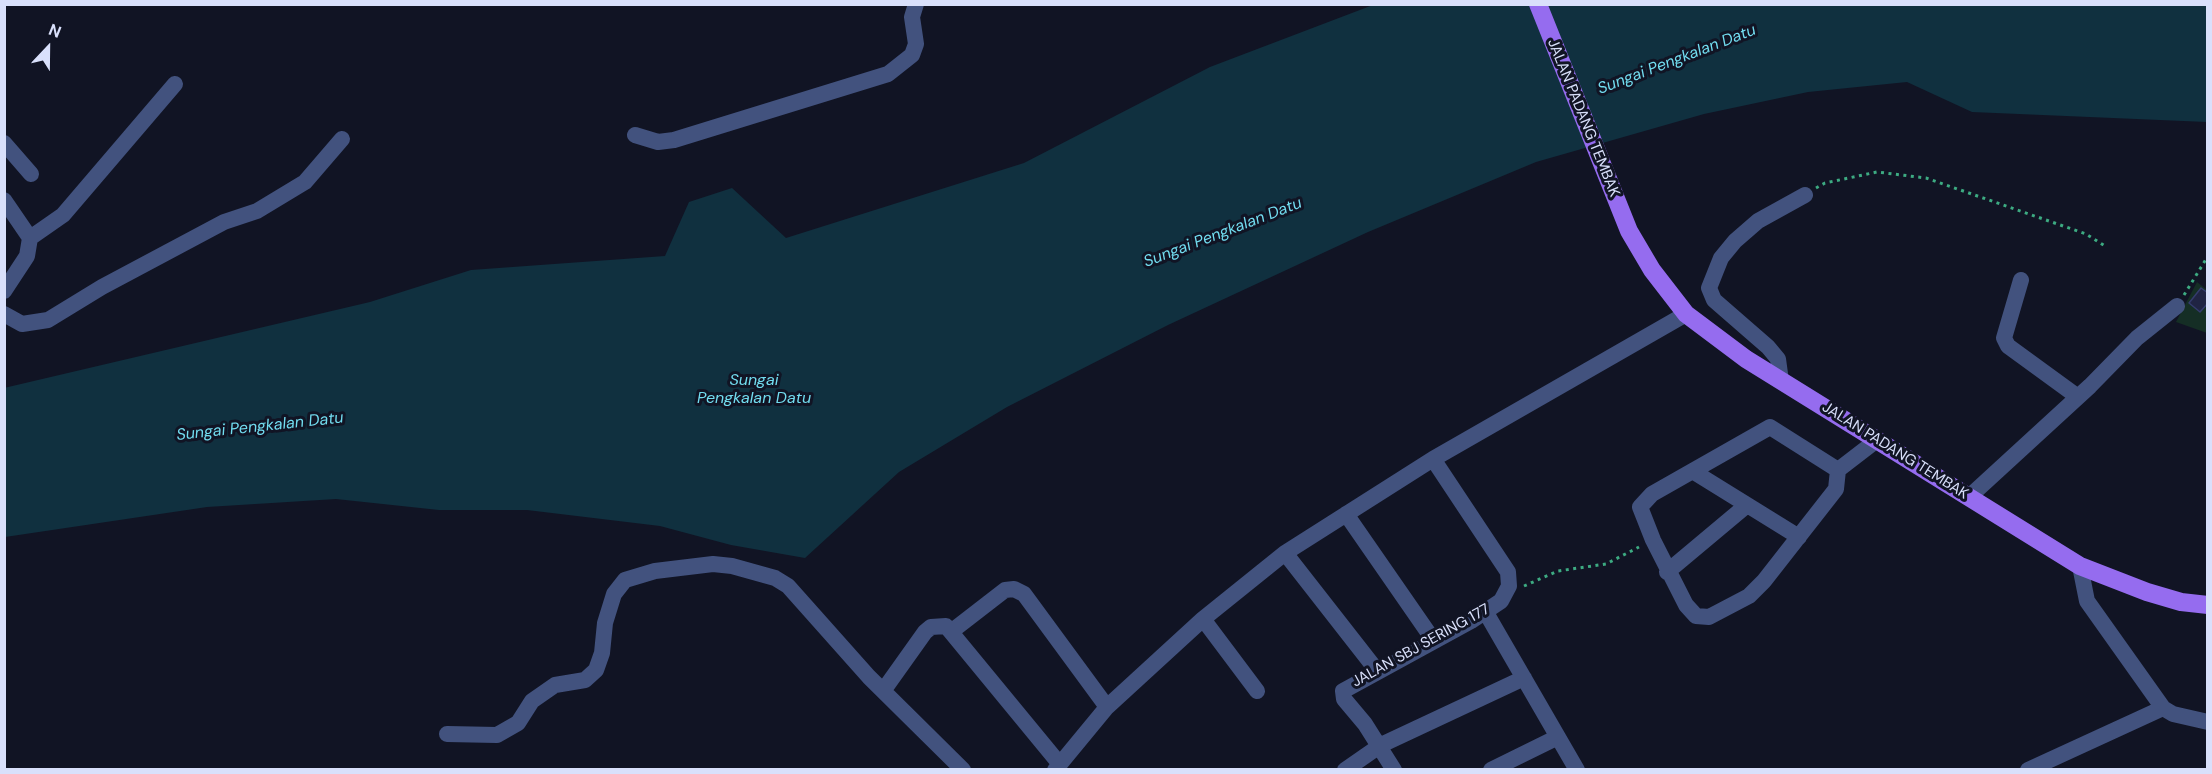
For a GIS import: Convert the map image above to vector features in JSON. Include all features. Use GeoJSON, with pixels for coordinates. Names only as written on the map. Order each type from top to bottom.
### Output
{"type":"FeatureCollection","features":[{"type":"Feature","properties":{"kind":"main road","name":"JALAN PADANG TEMBAK"},"geometry":{"type":"LineString","coordinates":[[1538,4],[1629,231],[1652,270],[1686,314],[1707,332],[1781,381],[2080,566],[2147,592],[2181,602],[2208,605]]}},
{"type":"Feature","properties":{"kind":"street"},"geometry":{"type":"LineString","coordinates":[[635,135],[658,142],[674,140],[888,74],[912,56],[916,44],[912,17],[916,4]]}},
{"type":"Feature","properties":{"kind":"street"},"geometry":{"type":"LineString","coordinates":[[30,238],[63,215],[176,84]]}},
{"type":"Feature","properties":{"kind":"street"},"geometry":{"type":"LineString","coordinates":[[4,314],[22,324],[48,320],[102,287],[203,232],[257,211],[305,182],[342,139]]}},
{"type":"Feature","properties":{"kind":"street"},"geometry":{"type":"LineString","coordinates":[[4,143],[31,174]]}},
{"type":"Feature","properties":{"kind":"street"},"geometry":{"type":"LineString","coordinates":[[1781,381],[1778,359],[1768,347],[1714,300],[1709,288],[1721,258],[1736,241],[1758,221],[1804,195]]}},
{"type":"Feature","properties":{"kind":"street"},"geometry":{"type":"LineString","coordinates":[[4,200],[30,238],[27,255],[4,291]]}},
{"type":"Feature","properties":{"kind":"street"},"geometry":{"type":"LineString","coordinates":[[2021,280],[2004,338],[2008,346],[2078,397]]}},
{"type":"Feature","properties":{"kind":"street"},"geometry":{"type":"LineString","coordinates":[[1969,497],[2078,397],[2137,338],[2177,306]]}},
{"type":"Feature","properties":{"kind":"street"},"geometry":{"type":"LineString","coordinates":[[883,691],[931,627],[946,626],[1056,766],[1107,707],[1203,619],[1286,553],[1433,459],[1686,314]]}},
{"type":"Feature","properties":{"kind":"street"},"geometry":{"type":"LineString","coordinates":[[1838,470],[1770,427],[1652,494],[1640,507],[1667,572],[1686,605],[1696,616],[1709,617],[1749,596],[1764,581],[1836,489],[1838,470],[1877,440]]}},
{"type":"Feature","properties":{"kind":"street"},"geometry":{"type":"LineString","coordinates":[[1433,459],[1508,572],[1506,594]]}},
{"type":"Feature","properties":{"kind":"street"},"geometry":{"type":"LineString","coordinates":[[1694,472],[1799,537]]}},
{"type":"Feature","properties":{"kind":"street"},"geometry":{"type":"LineString","coordinates":[[1667,572],[1747,505]]}},
{"type":"Feature","properties":{"kind":"street"},"geometry":{"type":"LineString","coordinates":[[1346,514],[1434,641]]}},
{"type":"Feature","properties":{"kind":"street"},"geometry":{"type":"LineString","coordinates":[[1286,553],[1378,672]]}},
{"type":"Feature","properties":{"kind":"street"},"geometry":{"type":"LineString","coordinates":[[447,734],[497,735],[518,723],[532,701],[555,685],[585,680],[596,670],[602,653],[605,624],[614,594],[626,580],[655,571],[713,564],[732,566],[775,578],[788,586],[883,691],[963,770]]}},
{"type":"Feature","properties":{"kind":"street"},"geometry":{"type":"LineString","coordinates":[[2080,566],[2087,601],[2163,708],[2173,714],[2208,722]]}},
{"type":"Feature","properties":{"kind":"street"},"geometry":{"type":"LineString","coordinates":[[952,631],[1005,590],[1014,589],[1024,594],[1107,707]]}},
{"type":"Feature","properties":{"kind":"street","name":"JALAN SBJ SERING 177"},"geometry":{"type":"LineString","coordinates":[[1381,745],[1344,699],[1343,691],[1485,611],[1506,594]]}},
{"type":"Feature","properties":{"kind":"street"},"geometry":{"type":"LineString","coordinates":[[1485,611],[1577,770]]}},
{"type":"Feature","properties":{"kind":"street"},"geometry":{"type":"LineString","coordinates":[[1203,619],[1257,691]]}},
{"type":"Feature","properties":{"kind":"street"},"geometry":{"type":"LineString","coordinates":[[1345,770],[1381,745],[1524,678]]}},
{"type":"Feature","properties":{"kind":"street"},"geometry":{"type":"LineString","coordinates":[[2028,770],[2163,708]]}},
{"type":"Feature","properties":{"kind":"street"},"geometry":{"type":"LineString","coordinates":[[1491,770],[1558,737]]}},
{"type":"Feature","properties":{"kind":"street"},"geometry":{"type":"LineString","coordinates":[[1381,745],[1394,770]]}},
{"type":"Feature","properties":{"kind":"path"},"geometry":{"type":"LineString","coordinates":[[1804,195],[1825,183],[1877,172],[1926,178],[2086,234],[2105,246]]}},
{"type":"Feature","properties":{"kind":"path"},"geometry":{"type":"LineString","coordinates":[[2177,306],[2208,256]]}},
{"type":"Feature","properties":{"kind":"path"},"geometry":{"type":"LineString","coordinates":[[1506,594],[1558,571],[1606,564],[1653,540]]}},
{"type":"Feature","properties":{"kind":"green space"},"geometry":{"type":"Polygon","coordinates":[[[2197,282],[2207,290],[2207,333],[2176,322],[2197,282]]]}},
{"type":"Feature","properties":{"kind":"water","name":"Sungai Pengkalan Datu"},"geometry":{"type":"Polygon","coordinates":[[[1373,5],[2207,5],[2207,122],[1972,112],[1907,82],[1808,92],[1704,114],[1536,162],[1368,232],[1168,325],[1007,407],[899,472],[805,558],[731,545],[660,526],[527,510],[439,510],[336,499],[207,507],[5,537],[4,388],[370,302],[471,270],[665,256],[689,202],[732,188],[786,238],[1024,163],[1210,67],[1373,5]]]}},
{"type":"Feature","properties":{"kind":"building"},"geometry":{"type":"Polygon","coordinates":[[[2201,288],[2208,293],[2208,303],[2200,312],[2189,303],[2201,288]]]}}]}
